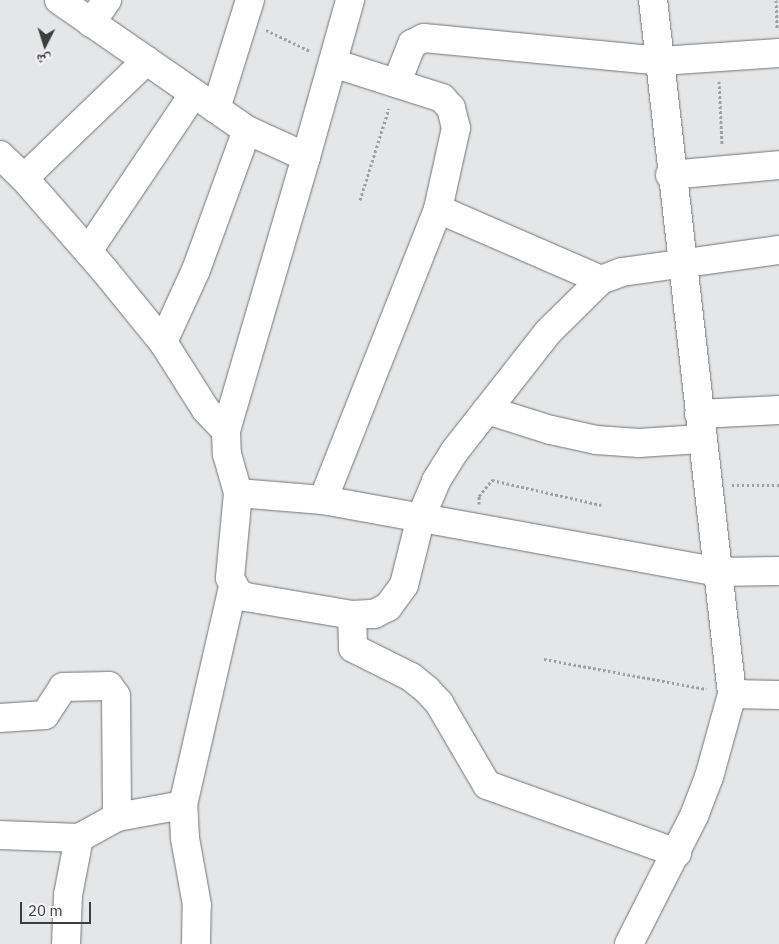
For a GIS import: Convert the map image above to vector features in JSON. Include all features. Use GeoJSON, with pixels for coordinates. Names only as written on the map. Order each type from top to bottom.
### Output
{"type":"FeatureCollection","features":[{"type":"Feature","properties":{"kind":"street"},"geometry":{"type":"LineString","coordinates":[[59,0],[147,60],[193,95],[247,130],[306,157]]}},
{"type":"Feature","properties":{"kind":"street"},"geometry":{"type":"LineString","coordinates":[[91,23],[107,0]]}},
{"type":"Feature","properties":{"kind":"street"},"geometry":{"type":"LineString","coordinates":[[196,944],[197,905],[185,838],[183,805],[233,587],[229,566],[238,493],[227,454],[226,431],[350,0]]}},
{"type":"Feature","properties":{"kind":"street"},"geometry":{"type":"LineString","coordinates":[[628,944],[677,852],[709,777],[732,694],[719,572],[670,175],[661,62],[653,0]]}},
{"type":"Feature","properties":{"kind":"street"},"geometry":{"type":"LineString","coordinates":[[216,109],[247,10]]}},
{"type":"Feature","properties":{"kind":"street"},"geometry":{"type":"LineString","coordinates":[[397,82],[412,44],[424,38],[661,62],[717,56],[779,53]]}},
{"type":"Feature","properties":{"kind":"street"},"geometry":{"type":"LineString","coordinates":[[24,178],[147,60]]}},
{"type":"Feature","properties":{"kind":"street"},"geometry":{"type":"LineString","coordinates":[[323,500],[438,209],[456,119],[442,98],[333,62]]}},
{"type":"Feature","properties":{"kind":"street"},"geometry":{"type":"LineString","coordinates":[[88,251],[193,95]]}},
{"type":"Feature","properties":{"kind":"street"},"geometry":{"type":"LineString","coordinates":[[163,342],[196,270],[247,130]]}},
{"type":"Feature","properties":{"kind":"street"},"geometry":{"type":"LineString","coordinates":[[0,155],[24,178],[88,251],[163,342],[206,410],[226,431]]}},
{"type":"Feature","properties":{"kind":"street"},"geometry":{"type":"LineString","coordinates":[[670,175],[779,165]]}},
{"type":"Feature","properties":{"kind":"street"},"geometry":{"type":"LineString","coordinates":[[438,209],[601,280]]}},
{"type":"Feature","properties":{"kind":"street"},"geometry":{"type":"LineString","coordinates":[[233,587],[246,597],[352,615],[374,614],[396,600],[404,586],[420,516],[436,481],[486,410],[548,332],[601,280],[622,272],[779,250]]}},
{"type":"Feature","properties":{"kind":"street"},"geometry":{"type":"LineString","coordinates":[[486,410],[551,430],[596,440],[639,443],[700,426],[779,410]]}},
{"type":"Feature","properties":{"kind":"street"},"geometry":{"type":"LineString","coordinates":[[238,493],[323,500],[420,516],[719,572],[779,571]]}},
{"type":"Feature","properties":{"kind":"street"},"geometry":{"type":"LineString","coordinates":[[352,615],[353,648],[411,677],[439,702],[487,785],[677,852]]}},
{"type":"Feature","properties":{"kind":"street"},"geometry":{"type":"LineString","coordinates":[[0,718],[45,715],[63,687],[102,685],[113,690],[118,750],[117,818]]}},
{"type":"Feature","properties":{"kind":"street"},"geometry":{"type":"LineString","coordinates":[[732,694],[779,695]]}},
{"type":"Feature","properties":{"kind":"street"},"geometry":{"type":"LineString","coordinates":[[0,835],[79,838],[117,818],[183,805]]}},
{"type":"Feature","properties":{"kind":"street"},"geometry":{"type":"LineString","coordinates":[[66,944],[68,895],[79,838]]}},
{"type":"Feature","properties":{"kind":"path"},"geometry":{"type":"LineString","coordinates":[[247,10],[333,62]]}},
{"type":"Feature","properties":{"kind":"path"},"geometry":{"type":"LineString","coordinates":[[717,56],[724,169]]}},
{"type":"Feature","properties":{"kind":"path"},"geometry":{"type":"LineString","coordinates":[[360,200],[397,82]]}},
{"type":"Feature","properties":{"kind":"path"},"geometry":{"type":"LineString","coordinates":[[479,527],[479,496],[492,480],[601,505]]}},
{"type":"Feature","properties":{"kind":"path"},"geometry":{"type":"LineString","coordinates":[[707,484],[779,485]]}},
{"type":"Feature","properties":{"kind":"path"},"geometry":{"type":"LineString","coordinates":[[544,659],[732,694]]}}]}
